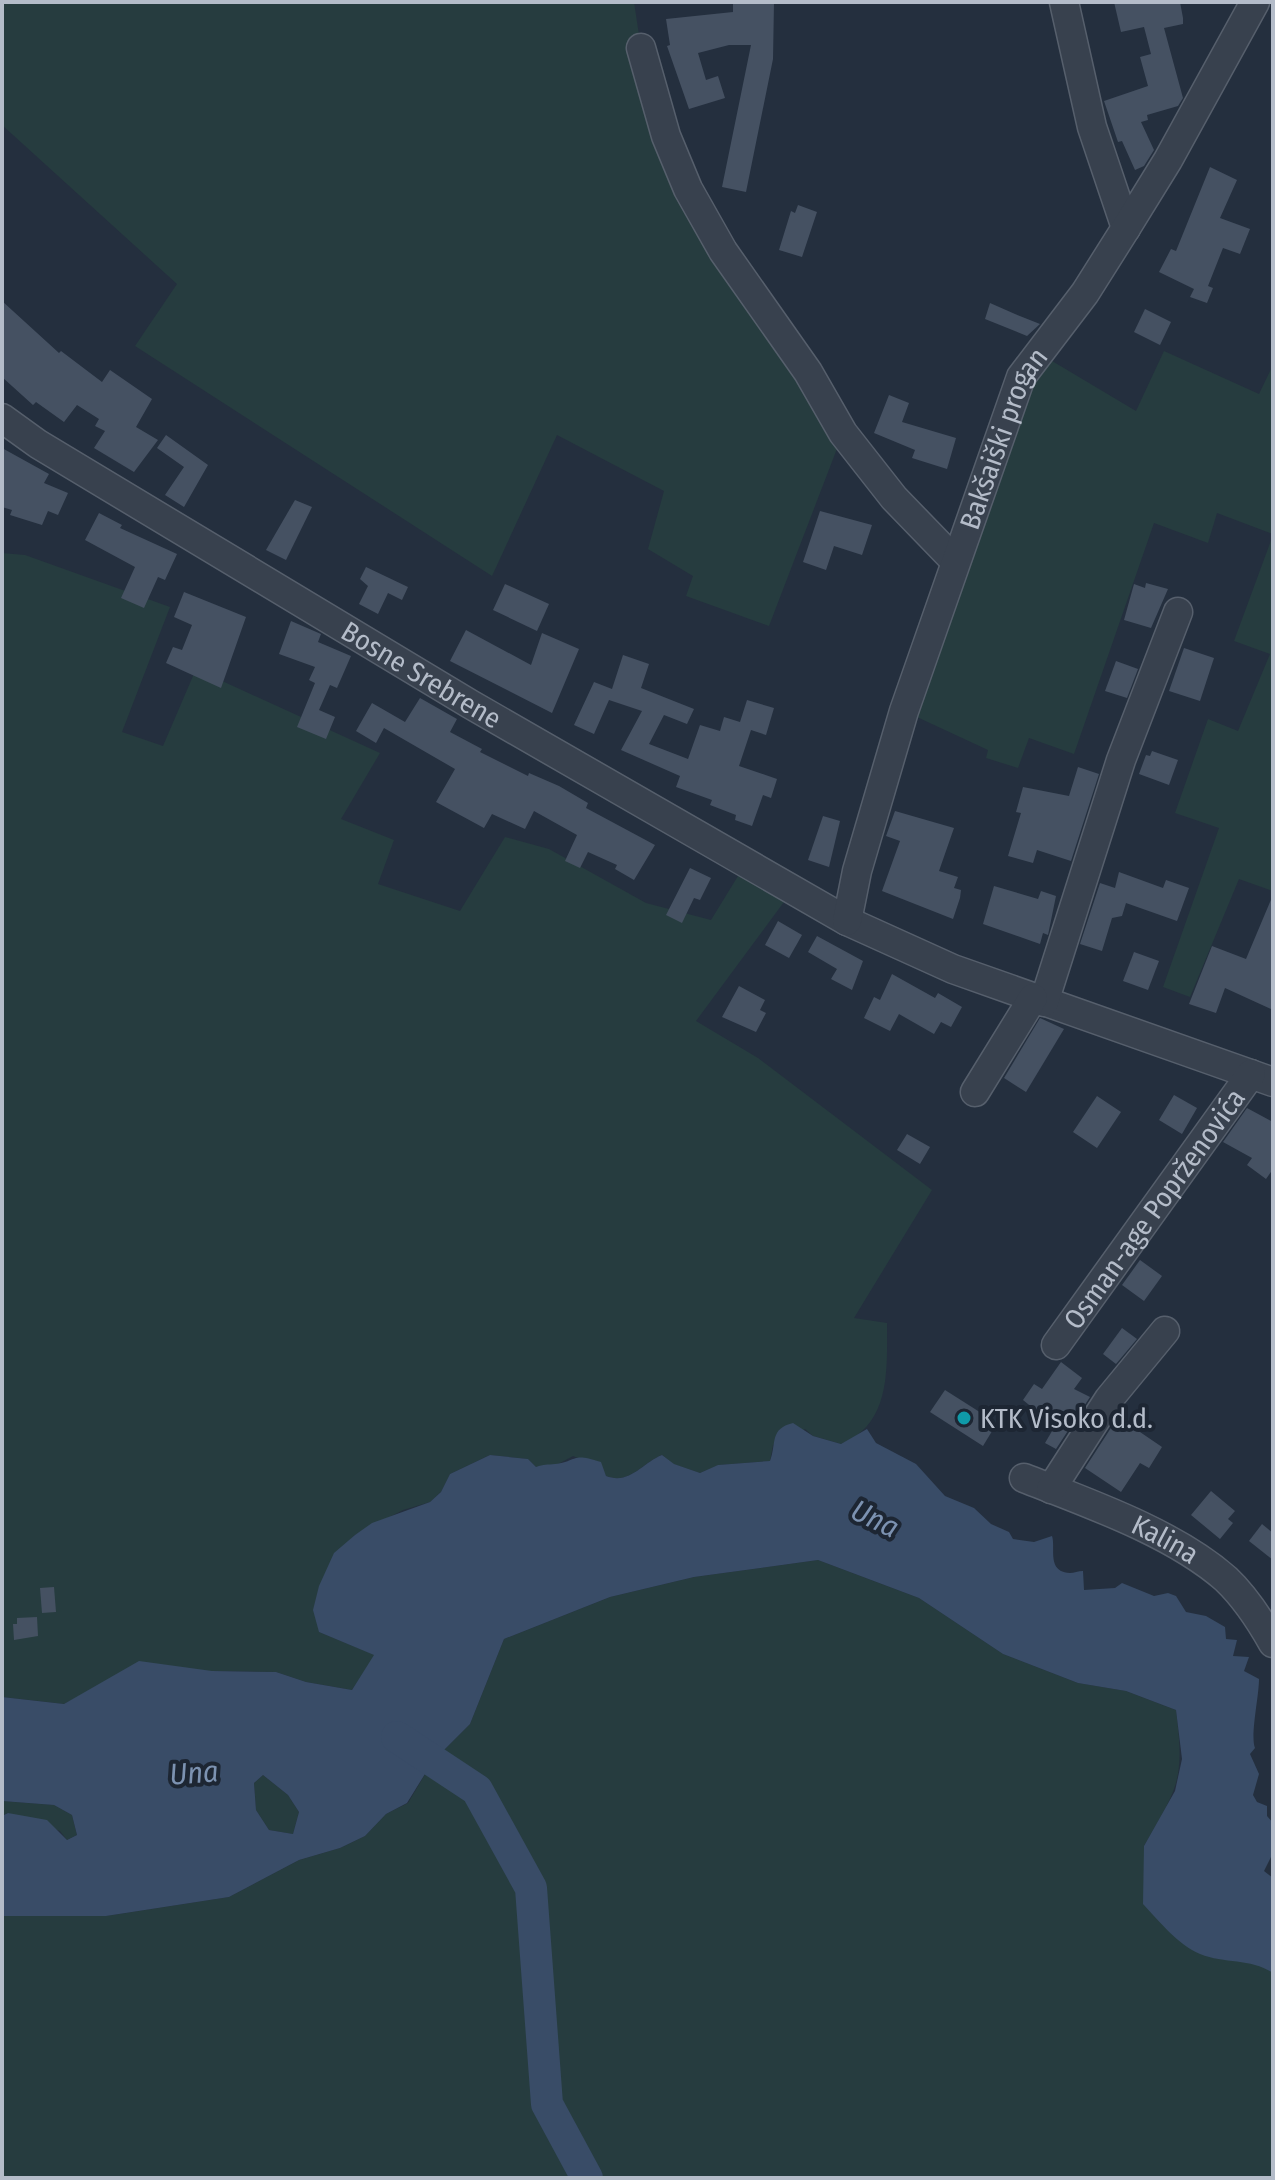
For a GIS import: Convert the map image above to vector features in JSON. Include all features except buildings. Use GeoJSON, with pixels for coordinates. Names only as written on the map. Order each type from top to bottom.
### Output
{"type":"FeatureCollection","features":[{"type":"Feature","properties":{"kind":"street"},"geometry":{"type":"LineString","coordinates":[[1064,2],[1092,127],[1126,228]]}},
{"type":"Feature","properties":{"kind":"street","name":"Bakšaiški progan"},"geometry":{"type":"LineString","coordinates":[[847,921],[876,798],[955,561],[1021,377],[1085,293],[1126,228],[1168,160],[1255,2]]}},
{"type":"Feature","properties":{"kind":"street"},"geometry":{"type":"LineString","coordinates":[[641,48],[666,136],[688,189],[723,251],[808,372],[843,433],[894,498],[955,561]]}},
{"type":"Feature","properties":{"kind":"street","name":"Bosne Srebrene"},"geometry":{"type":"LineString","coordinates":[[2,418],[38,444],[470,704],[847,921],[953,969],[1262,1078]]}},
{"type":"Feature","properties":{"kind":"street"},"geometry":{"type":"LineString","coordinates":[[975,1092],[1038,1000],[1121,760],[1178,612]]}},
{"type":"Feature","properties":{"kind":"street","name":"Osman-age Poprženovića"},"geometry":{"type":"LineString","coordinates":[[1056,1345],[1262,1078]]}},
{"type":"Feature","properties":{"kind":"street"},"geometry":{"type":"LineString","coordinates":[[1051,1489],[1109,1399],[1165,1331]]}},
{"type":"Feature","properties":{"kind":"street","name":"Kalina"},"geometry":{"type":"LineString","coordinates":[[1024,1478],[1186,1552],[1226,1579],[1256,1614],[1273,1643]]}},
{"type":"Feature","properties":{"kind":"green space"},"geometry":{"type":"Polygon","coordinates":[[[2,2],[634,2],[641,48],[666,136],[843,433],[769,626],[686,596],[693,576],[648,549],[664,491],[557,435],[492,576],[135,346],[177,284],[2,125],[2,2]]]}},
{"type":"Feature","properties":{"kind":"green space"},"geometry":{"type":"Polygon","coordinates":[[[1164,351],[1259,394],[1273,365],[1273,534],[1217,513],[1208,543],[1154,523],[1074,754],[1029,738],[1018,768],[986,758],[988,750],[904,711],[1037,352],[1136,411],[1164,351]]]}},
{"type":"Feature","properties":{"kind":"green space"},"geometry":{"type":"Polygon","coordinates":[[[1273,535],[1273,891],[1239,879],[1190,997],[1163,987],[1219,828],[1175,813],[1208,719],[1238,731],[1270,654],[1234,641],[1273,535]]]}},
{"type":"Feature","properties":{"kind":"green space"},"geometry":{"type":"Polygon","coordinates":[[[2,553],[25,555],[170,607],[122,732],[163,746],[196,669],[380,753],[341,819],[394,840],[378,884],[460,911],[505,837],[549,849],[646,903],[711,920],[746,863],[792,891],[696,1021],[758,1058],[932,1190],[854,1318],[887,1323],[883,1394],[878,1409],[857,1435],[841,1444],[813,1436],[805,1429],[773,1445],[770,1461],[719,1465],[700,1473],[673,1464],[662,1455],[629,1475],[614,1478],[606,1476],[602,1468],[573,1456],[558,1464],[536,1467],[528,1459],[490,1455],[450,1474],[441,1492],[430,1502],[403,1510],[355,1535],[346,1544],[319,1632],[375,1655],[352,1690],[306,1682],[276,1672],[212,1671],[92,1690],[64,1704],[2,1697],[2,553]]]}},
{"type":"Feature","properties":{"kind":"green space"},"geometry":{"type":"Polygon","coordinates":[[[818,1560],[919,1598],[1003,1654],[1078,1683],[1126,1691],[1176,1710],[1180,1752],[1176,1782],[1165,1810],[1144,1846],[1201,1954],[1260,1964],[1273,1973],[1273,2178],[2,2178],[2,1916],[106,1916],[229,1897],[299,1860],[340,1848],[365,1836],[386,1814],[408,1803],[433,1761],[470,1724],[504,1639],[610,1597],[694,1577],[818,1560]]]}},
{"type":"Feature","properties":{"kind":"green space"},"geometry":{"type":"Polygon","coordinates":[[[263,1775],[288,1795],[299,1812],[293,1834],[269,1830],[256,1810],[254,1783],[263,1775]]]}},
{"type":"Feature","properties":{"kind":"green space"},"geometry":{"type":"Polygon","coordinates":[[[2,1801],[54,1805],[72,1815],[77,1835],[67,1840],[60,1831],[8,1813],[2,1816],[2,1801]]]}},
{"type":"Feature","properties":{"kind":"water"},"geometry":{"type":"Polygon","coordinates":[[[793,1423],[813,1436],[841,1444],[867,1429],[876,1443],[916,1464],[945,1496],[974,1508],[991,1524],[1009,1532],[1013,1539],[1034,1542],[1052,1536],[1055,1564],[1062,1572],[1083,1571],[1084,1590],[1115,1588],[1122,1583],[1154,1596],[1168,1593],[1176,1596],[1186,1612],[1206,1616],[1225,1627],[1226,1639],[1237,1640],[1233,1656],[1249,1657],[1244,1671],[1259,1679],[1255,1748],[1250,1754],[1259,1774],[1253,1795],[1257,1802],[1267,1806],[1267,1816],[1273,1823],[1273,1853],[1264,1871],[1273,1878],[1273,1973],[1256,1965],[1209,1957],[1192,1950],[1169,1932],[1143,1904],[1144,1846],[1175,1791],[1182,1759],[1176,1710],[1126,1691],[1078,1683],[1003,1654],[919,1598],[818,1560],[694,1577],[610,1597],[504,1639],[470,1724],[433,1761],[407,1803],[386,1814],[365,1836],[340,1848],[299,1860],[229,1897],[106,1916],[2,1916],[2,1816],[8,1813],[47,1820],[67,1840],[77,1835],[72,1815],[54,1805],[2,1801],[2,1697],[64,1704],[139,1661],[212,1671],[276,1672],[306,1682],[352,1690],[374,1655],[319,1632],[313,1610],[319,1586],[334,1553],[355,1535],[372,1523],[430,1502],[441,1492],[450,1474],[490,1455],[528,1459],[536,1467],[584,1458],[601,1462],[606,1476],[622,1478],[662,1455],[674,1464],[700,1473],[718,1465],[770,1461],[777,1433],[793,1423]],[[263,1775],[254,1783],[256,1810],[269,1830],[293,1834],[299,1812],[288,1795],[263,1775]]]}},
{"type":"Feature","properties":{"kind":"waterway","name":"Una"},"geometry":{"type":"LineString","coordinates":[[397,1737],[477,1790],[531,1888],[547,2104],[587,2178]]}},
{"type":"Feature","properties":{"kind":"place","name":"KTK Visoko d.d."},"geometry":{"type":"Point","coordinates":[964,1418]}}]}
